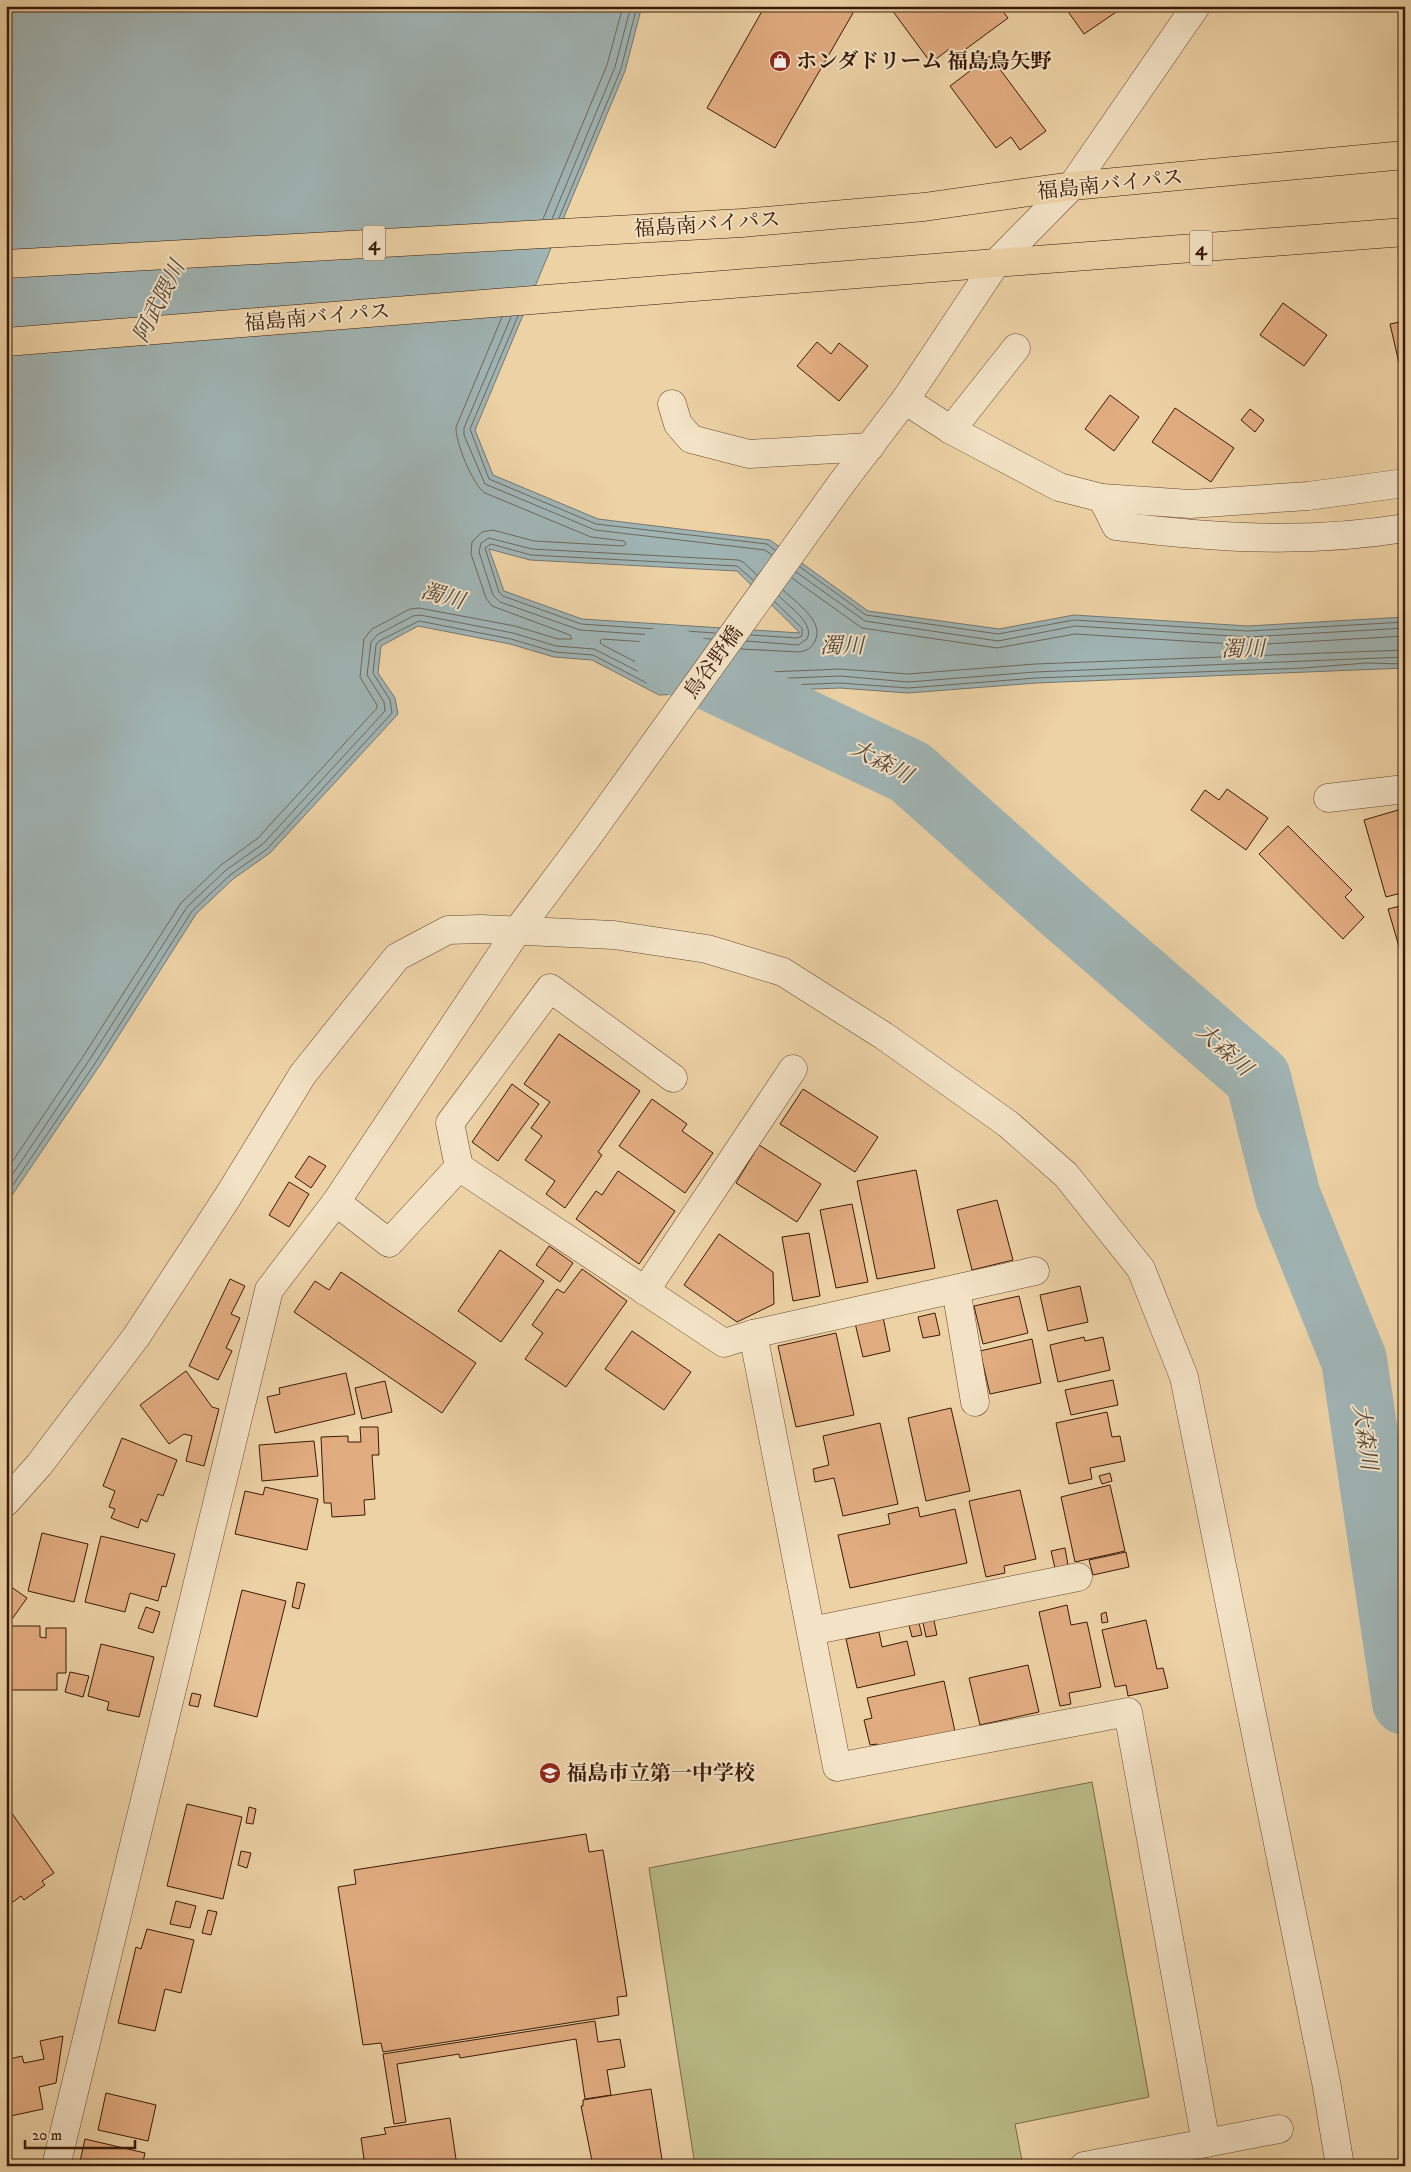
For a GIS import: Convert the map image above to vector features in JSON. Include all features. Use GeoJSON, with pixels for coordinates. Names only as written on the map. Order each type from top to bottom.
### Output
{"type":"FeatureCollection","features":[{"type":"Feature","properties":{"kind":"highway","name":"福島南バイパス"},"geometry":{"type":"LineString","coordinates":[[6,264],[742,223],[924,207],[1072,186],[1405,155]]}},
{"type":"Feature","properties":{"kind":"highway","name":"福島南バイパス"},"geometry":{"type":"LineString","coordinates":[[6,342],[1405,232]]}},
{"type":"Feature","properties":{"kind":"street","name":"鳥谷野橋"},"geometry":{"type":"LineString","coordinates":[[56,2166],[269,1290],[336,1202],[517,931],[586,839],[840,484],[905,400],[996,263],[1072,186],[1196,6]]}},
{"type":"Feature","properties":{"kind":"street"},"geometry":{"type":"LineString","coordinates":[[951,430],[1016,348]]}},
{"type":"Feature","properties":{"kind":"street"},"geometry":{"type":"LineString","coordinates":[[905,400],[951,430],[1059,487],[1102,498],[1190,504],[1308,496],[1405,483]]}},
{"type":"Feature","properties":{"kind":"street"},"geometry":{"type":"LineString","coordinates":[[672,404],[678,424],[691,439],[749,454],[870,447]]}},
{"type":"Feature","properties":{"kind":"street"},"geometry":{"type":"LineString","coordinates":[[1102,498],[1116,526],[1168,532],[1247,539],[1362,535],[1405,528]]}},
{"type":"Feature","properties":{"kind":"street"},"geometry":{"type":"LineString","coordinates":[[1328,798],[1405,789]]}},
{"type":"Feature","properties":{"kind":"street"},"geometry":{"type":"LineString","coordinates":[[6,1502],[39,1465],[136,1337],[227,1198],[303,1074],[397,957],[448,930],[517,931],[614,935],[707,948],[783,972],[884,1036],[1008,1124],[1066,1174],[1141,1269],[1184,1377],[1326,2082],[1340,2166]]}},
{"type":"Feature","properties":{"kind":"street"},"geometry":{"type":"LineString","coordinates":[[673,1078],[550,988],[450,1123],[459,1167],[724,1343],[754,1334],[1035,1271]]}},
{"type":"Feature","properties":{"kind":"street"},"geometry":{"type":"LineString","coordinates":[[645,1291],[793,1069]]}},
{"type":"Feature","properties":{"kind":"street"},"geometry":{"type":"LineString","coordinates":[[336,1202],[389,1243],[459,1167]]}},
{"type":"Feature","properties":{"kind":"street"},"geometry":{"type":"LineString","coordinates":[[956,1289],[975,1402]]}},
{"type":"Feature","properties":{"kind":"street"},"geometry":{"type":"LineString","coordinates":[[754,1334],[837,1767],[1128,1712],[1206,2143]]}},
{"type":"Feature","properties":{"kind":"street"},"geometry":{"type":"LineString","coordinates":[[811,1631],[1078,1577]]}},
{"type":"Feature","properties":{"kind":"street"},"geometry":{"type":"LineString","coordinates":[[1084,2166],[1279,2129]]}},
{"type":"Feature","properties":{"kind":"green space"},"geometry":{"type":"Polygon","coordinates":[[[1092,1782],[1149,2097],[1015,2124],[1023,2166],[695,2166],[649,1868],[1092,1782]]]}},
{"type":"Feature","properties":{"kind":"water"},"geometry":{"type":"Polygon","coordinates":[[[6,6],[642,6],[625,71],[475,430],[493,475],[598,519],[770,540],[868,611],[999,629],[1074,615],[1248,626],[1405,617],[1405,668],[1036,683],[908,693],[840,688],[659,695],[592,660],[554,657],[510,644],[418,626],[381,646],[378,673],[395,698],[398,714],[270,853],[233,879],[196,914],[100,1065],[6,1204],[6,6]],[[489,549],[504,591],[582,619],[800,633],[737,571],[530,560],[489,549]]]}},
{"type":"Feature","properties":{"kind":"building","name":"ホンダドリーム 福島鳥矢野"},"geometry":{"type":"Polygon","coordinates":[[[765,6],[841,6],[853,13],[775,148],[707,108],[765,6]]]}},
{"type":"Feature","properties":{"kind":"building"},"geometry":{"type":"Polygon","coordinates":[[[889,6],[957,6],[959,8],[961,6],[999,6],[1008,18],[955,57],[949,49],[931,63],[889,6]]]}},
{"type":"Feature","properties":{"kind":"building"},"geometry":{"type":"Polygon","coordinates":[[[1064,6],[1125,6],[1084,34],[1064,6]]]}},
{"type":"Feature","properties":{"kind":"building"},"geometry":{"type":"Polygon","coordinates":[[[990,56],[1046,131],[1020,150],[1011,137],[996,148],[950,86],[990,56]]]}},
{"type":"Feature","properties":{"kind":"building"},"geometry":{"type":"Polygon","coordinates":[[[1283,303],[1327,335],[1304,366],[1260,335],[1283,303]]]}},
{"type":"Feature","properties":{"kind":"building"},"geometry":{"type":"Polygon","coordinates":[[[1405,321],[1405,362],[1399,363],[1390,324],[1405,321]]]}},
{"type":"Feature","properties":{"kind":"building"},"geometry":{"type":"Polygon","coordinates":[[[817,342],[831,354],[839,343],[868,366],[839,401],[797,366],[817,342]]]}},
{"type":"Feature","properties":{"kind":"building"},"geometry":{"type":"Polygon","coordinates":[[[1110,395],[1139,417],[1114,451],[1085,429],[1110,395]]]}},
{"type":"Feature","properties":{"kind":"building"},"geometry":{"type":"Polygon","coordinates":[[[1175,408],[1234,448],[1211,482],[1152,442],[1175,408]]]}},
{"type":"Feature","properties":{"kind":"building"},"geometry":{"type":"Polygon","coordinates":[[[1250,409],[1264,420],[1255,432],[1241,420],[1250,409]]]}},
{"type":"Feature","properties":{"kind":"building"},"geometry":{"type":"Polygon","coordinates":[[[1227,789],[1268,818],[1246,850],[1191,810],[1205,790],[1219,800],[1227,789]]]}},
{"type":"Feature","properties":{"kind":"building"},"geometry":{"type":"Polygon","coordinates":[[[1405,808],[1405,892],[1386,897],[1364,820],[1405,808]]]}},
{"type":"Feature","properties":{"kind":"building"},"geometry":{"type":"Polygon","coordinates":[[[1288,826],[1352,890],[1345,897],[1364,917],[1343,939],[1259,854],[1288,826]]]}},
{"type":"Feature","properties":{"kind":"building"},"geometry":{"type":"Polygon","coordinates":[[[1405,905],[1405,967],[1388,909],[1405,905]]]}},
{"type":"Feature","properties":{"kind":"building"},"geometry":{"type":"Polygon","coordinates":[[[559,1034],[640,1091],[598,1152],[602,1155],[565,1208],[546,1194],[555,1181],[525,1160],[542,1136],[531,1128],[550,1102],[524,1084],[559,1034]]]}},
{"type":"Feature","properties":{"kind":"building"},"geometry":{"type":"Polygon","coordinates":[[[512,1084],[539,1104],[498,1161],[472,1142],[512,1084]]]}},
{"type":"Feature","properties":{"kind":"building"},"geometry":{"type":"Polygon","coordinates":[[[803,1089],[878,1137],[855,1172],[780,1124],[803,1089]]]}},
{"type":"Feature","properties":{"kind":"building"},"geometry":{"type":"Polygon","coordinates":[[[652,1099],[687,1124],[682,1131],[713,1153],[685,1193],[619,1146],[652,1099]]]}},
{"type":"Feature","properties":{"kind":"building"},"geometry":{"type":"Polygon","coordinates":[[[759,1145],[821,1184],[797,1222],[736,1183],[759,1145]]]}},
{"type":"Feature","properties":{"kind":"building"},"geometry":{"type":"Polygon","coordinates":[[[309,1156],[326,1166],[311,1188],[295,1177],[309,1156]]]}},
{"type":"Feature","properties":{"kind":"building"},"geometry":{"type":"Polygon","coordinates":[[[916,1170],[935,1268],[877,1279],[857,1181],[916,1170]]]}},
{"type":"Feature","properties":{"kind":"building"},"geometry":{"type":"Polygon","coordinates":[[[618,1171],[675,1211],[639,1264],[576,1219],[596,1191],[602,1195],[618,1171]]]}},
{"type":"Feature","properties":{"kind":"building"},"geometry":{"type":"Polygon","coordinates":[[[289,1182],[309,1194],[289,1227],[269,1215],[289,1182]]]}},
{"type":"Feature","properties":{"kind":"building"},"geometry":{"type":"Polygon","coordinates":[[[997,1200],[1013,1260],[972,1270],[957,1210],[997,1200]]]}},
{"type":"Feature","properties":{"kind":"building"},"geometry":{"type":"Polygon","coordinates":[[[852,1204],[868,1282],[836,1288],[820,1210],[852,1204]]]}},
{"type":"Feature","properties":{"kind":"building"},"geometry":{"type":"Polygon","coordinates":[[[809,1233],[820,1296],[793,1301],[782,1237],[809,1233]]]}},
{"type":"Feature","properties":{"kind":"building"},"geometry":{"type":"Polygon","coordinates":[[[719,1234],[773,1272],[774,1304],[737,1322],[684,1285],[719,1234]]]}},
{"type":"Feature","properties":{"kind":"building"},"geometry":{"type":"Polygon","coordinates":[[[549,1246],[573,1263],[560,1282],[536,1265],[549,1246]]]}},
{"type":"Feature","properties":{"kind":"building"},"geometry":{"type":"Polygon","coordinates":[[[500,1250],[544,1281],[501,1342],[458,1311],[500,1250]]]}},
{"type":"Feature","properties":{"kind":"building"},"geometry":{"type":"Polygon","coordinates":[[[582,1269],[627,1301],[566,1387],[525,1359],[543,1333],[532,1325],[557,1289],[564,1293],[582,1269]]]}},
{"type":"Feature","properties":{"kind":"building"},"geometry":{"type":"Polygon","coordinates":[[[341,1272],[476,1363],[442,1413],[294,1312],[315,1281],[329,1290],[341,1272]]]}},
{"type":"Feature","properties":{"kind":"building"},"geometry":{"type":"Polygon","coordinates":[[[230,1279],[245,1286],[231,1314],[240,1318],[226,1348],[232,1351],[218,1380],[189,1366],[230,1279]]]}},
{"type":"Feature","properties":{"kind":"building"},"geometry":{"type":"Polygon","coordinates":[[[1080,1286],[1088,1322],[1048,1331],[1040,1295],[1080,1286]]]}},
{"type":"Feature","properties":{"kind":"building"},"geometry":{"type":"Polygon","coordinates":[[[1019,1296],[1028,1333],[983,1344],[974,1306],[1019,1296]]]}},
{"type":"Feature","properties":{"kind":"building"},"geometry":{"type":"Polygon","coordinates":[[[935,1313],[940,1335],[923,1338],[918,1317],[935,1313]]]}},
{"type":"Feature","properties":{"kind":"building"},"geometry":{"type":"Polygon","coordinates":[[[883,1317],[890,1351],[863,1357],[855,1323],[883,1317]]]}},
{"type":"Feature","properties":{"kind":"building"},"geometry":{"type":"Polygon","coordinates":[[[632,1331],[691,1372],[664,1410],[605,1369],[632,1331]]]}},
{"type":"Feature","properties":{"kind":"building"},"geometry":{"type":"Polygon","coordinates":[[[836,1333],[854,1415],[796,1427],[778,1346],[836,1333]]]}},
{"type":"Feature","properties":{"kind":"building"},"geometry":{"type":"Polygon","coordinates":[[[1084,1337],[1085,1341],[1103,1337],[1110,1370],[1058,1382],[1050,1345],[1084,1337]]]}},
{"type":"Feature","properties":{"kind":"building"},"geometry":{"type":"Polygon","coordinates":[[[1032,1339],[1041,1383],[990,1394],[980,1351],[1032,1339]]]}},
{"type":"Feature","properties":{"kind":"building"},"geometry":{"type":"Polygon","coordinates":[[[186,1371],[212,1407],[219,1409],[204,1466],[186,1461],[192,1436],[184,1434],[169,1444],[140,1405],[186,1371]]]}},
{"type":"Feature","properties":{"kind":"building"},"geometry":{"type":"Polygon","coordinates":[[[346,1373],[355,1414],[275,1433],[267,1397],[280,1394],[279,1388],[346,1373]]]}},
{"type":"Feature","properties":{"kind":"building"},"geometry":{"type":"Polygon","coordinates":[[[1113,1380],[1118,1405],[1071,1415],[1065,1390],[1113,1380]]]}},
{"type":"Feature","properties":{"kind":"building"},"geometry":{"type":"Polygon","coordinates":[[[385,1381],[392,1412],[362,1419],[355,1388],[385,1381]]]}},
{"type":"Feature","properties":{"kind":"building"},"geometry":{"type":"Polygon","coordinates":[[[951,1408],[970,1491],[926,1501],[908,1418],[951,1408]]]}},
{"type":"Feature","properties":{"kind":"building"},"geometry":{"type":"Polygon","coordinates":[[[1107,1412],[1112,1437],[1120,1436],[1125,1461],[1090,1468],[1092,1479],[1069,1484],[1056,1423],[1107,1412]]]}},
{"type":"Feature","properties":{"kind":"building"},"geometry":{"type":"Polygon","coordinates":[[[880,1423],[898,1504],[843,1516],[834,1478],[815,1482],[813,1469],[829,1465],[823,1436],[880,1423]]]}},
{"type":"Feature","properties":{"kind":"building"},"geometry":{"type":"Polygon","coordinates":[[[360,1427],[378,1427],[379,1455],[372,1455],[375,1499],[364,1500],[365,1515],[332,1517],[331,1503],[324,1503],[321,1437],[348,1436],[348,1442],[361,1442],[360,1427]]]}},
{"type":"Feature","properties":{"kind":"building"},"geometry":{"type":"Polygon","coordinates":[[[122,1438],[177,1460],[163,1496],[158,1494],[147,1522],[141,1519],[138,1528],[111,1518],[115,1509],[109,1507],[115,1491],[103,1486],[122,1438]]]}},
{"type":"Feature","properties":{"kind":"building"},"geometry":{"type":"Polygon","coordinates":[[[314,1441],[318,1476],[262,1481],[259,1445],[314,1441]]]}},
{"type":"Feature","properties":{"kind":"building"},"geometry":{"type":"Polygon","coordinates":[[[1110,1473],[1112,1481],[1102,1484],[1099,1476],[1110,1473]]]}},
{"type":"Feature","properties":{"kind":"building"},"geometry":{"type":"Polygon","coordinates":[[[1110,1485],[1125,1551],[1075,1562],[1061,1497],[1110,1485]]]}},
{"type":"Feature","properties":{"kind":"building"},"geometry":{"type":"Polygon","coordinates":[[[265,1487],[318,1499],[307,1550],[235,1534],[245,1491],[263,1495],[265,1487]]]}},
{"type":"Feature","properties":{"kind":"building"},"geometry":{"type":"Polygon","coordinates":[[[1020,1490],[1036,1559],[1004,1566],[1005,1573],[986,1577],[969,1501],[1020,1490]]]}},
{"type":"Feature","properties":{"kind":"building"},"geometry":{"type":"Polygon","coordinates":[[[918,1507],[920,1517],[955,1509],[967,1563],[850,1588],[838,1535],[890,1524],[888,1514],[918,1507]]]}},
{"type":"Feature","properties":{"kind":"building"},"geometry":{"type":"Polygon","coordinates":[[[42,1533],[88,1544],[74,1602],[28,1591],[42,1533]]]}},
{"type":"Feature","properties":{"kind":"building"},"geometry":{"type":"Polygon","coordinates":[[[101,1536],[175,1554],[166,1587],[162,1586],[158,1601],[130,1593],[125,1612],[85,1602],[101,1536]]]}},
{"type":"Feature","properties":{"kind":"building"},"geometry":{"type":"Polygon","coordinates":[[[1065,1548],[1068,1565],[1055,1568],[1051,1551],[1065,1548]]]}},
{"type":"Feature","properties":{"kind":"building"},"geometry":{"type":"Polygon","coordinates":[[[1126,1552],[1129,1567],[1093,1575],[1089,1560],[1126,1552]]]}},
{"type":"Feature","properties":{"kind":"building"},"geometry":{"type":"Polygon","coordinates":[[[297,1582],[305,1584],[299,1609],[292,1607],[297,1582]]]}},
{"type":"Feature","properties":{"kind":"building"},"geometry":{"type":"Polygon","coordinates":[[[7,1584],[27,1598],[12,1619],[6,1615],[7,1584]]]}},
{"type":"Feature","properties":{"kind":"building"},"geometry":{"type":"Polygon","coordinates":[[[242,1590],[286,1601],[257,1717],[214,1706],[242,1590]]]}},
{"type":"Feature","properties":{"kind":"building"},"geometry":{"type":"Polygon","coordinates":[[[1067,1605],[1071,1625],[1087,1622],[1101,1687],[1069,1693],[1071,1704],[1060,1706],[1039,1612],[1067,1605]]]}},
{"type":"Feature","properties":{"kind":"building"},"geometry":{"type":"Polygon","coordinates":[[[146,1607],[160,1612],[153,1633],[138,1628],[146,1607]]]}},
{"type":"Feature","properties":{"kind":"building"},"geometry":{"type":"Polygon","coordinates":[[[1106,1612],[1108,1622],[1102,1623],[1101,1614],[1106,1612]]]}},
{"type":"Feature","properties":{"kind":"building"},"geometry":{"type":"Polygon","coordinates":[[[933,1616],[937,1635],[926,1637],[922,1618],[933,1616]]]}},
{"type":"Feature","properties":{"kind":"building"},"geometry":{"type":"Polygon","coordinates":[[[918,1619],[922,1635],[912,1637],[908,1621],[918,1619]]]}},
{"type":"Feature","properties":{"kind":"building"},"geometry":{"type":"Polygon","coordinates":[[[1146,1620],[1157,1669],[1163,1668],[1168,1688],[1128,1696],[1126,1685],[1115,1687],[1102,1630],[1146,1620]]]}},
{"type":"Feature","properties":{"kind":"building"},"geometry":{"type":"Polygon","coordinates":[[[8,1626],[40,1626],[40,1637],[46,1638],[46,1628],[66,1628],[66,1673],[57,1673],[57,1690],[8,1690],[8,1626]]]}},
{"type":"Feature","properties":{"kind":"building"},"geometry":{"type":"Polygon","coordinates":[[[879,1632],[882,1647],[907,1641],[915,1675],[857,1688],[846,1639],[879,1632]]]}},
{"type":"Feature","properties":{"kind":"building"},"geometry":{"type":"Polygon","coordinates":[[[101,1644],[154,1657],[139,1717],[107,1710],[109,1702],[88,1696],[101,1644]]]}},
{"type":"Feature","properties":{"kind":"building"},"geometry":{"type":"Polygon","coordinates":[[[1028,1665],[1039,1712],[980,1725],[969,1678],[1028,1665]]]}},
{"type":"Feature","properties":{"kind":"building"},"geometry":{"type":"Polygon","coordinates":[[[70,1672],[89,1676],[83,1697],[65,1692],[70,1672]]]}},
{"type":"Feature","properties":{"kind":"building"},"geometry":{"type":"Polygon","coordinates":[[[944,1681],[956,1736],[879,1753],[877,1744],[870,1745],[864,1720],[872,1718],[867,1698],[944,1681]]]}},
{"type":"Feature","properties":{"kind":"building"},"geometry":{"type":"Polygon","coordinates":[[[192,1693],[201,1695],[198,1707],[189,1705],[192,1693]]]}},
{"type":"Feature","properties":{"kind":"building"},"geometry":{"type":"Polygon","coordinates":[[[187,1804],[242,1817],[223,1899],[167,1886],[187,1804]]]}},
{"type":"Feature","properties":{"kind":"building"},"geometry":{"type":"Polygon","coordinates":[[[6,1805],[54,1873],[42,1881],[45,1885],[24,1900],[21,1896],[6,1907],[6,1805]]]}},
{"type":"Feature","properties":{"kind":"building"},"geometry":{"type":"Polygon","coordinates":[[[249,1807],[256,1809],[253,1824],[246,1823],[249,1807]]]}},
{"type":"Feature","properties":{"kind":"building"},"geometry":{"type":"Polygon","coordinates":[[[586,1834],[589,1852],[603,1850],[627,1996],[617,1997],[619,2015],[383,2052],[381,2043],[363,2045],[338,1887],[356,1884],[354,1870],[586,1834]]]}},
{"type":"Feature","properties":{"kind":"building"},"geometry":{"type":"Polygon","coordinates":[[[241,1851],[251,1853],[247,1868],[238,1865],[241,1851]]]}},
{"type":"Feature","properties":{"kind":"building"},"geometry":{"type":"Polygon","coordinates":[[[176,1901],[196,1906],[190,1928],[170,1924],[176,1901]]]}},
{"type":"Feature","properties":{"kind":"building"},"geometry":{"type":"Polygon","coordinates":[[[208,1910],[217,1912],[211,1935],[202,1933],[208,1910]]]}},
{"type":"Feature","properties":{"kind":"building"},"geometry":{"type":"Polygon","coordinates":[[[147,1929],[194,1940],[181,1993],[165,1989],[155,2031],[118,2023],[136,1947],[141,1949],[147,1929]]]}},
{"type":"Feature","properties":{"kind":"building"},"geometry":{"type":"Polygon","coordinates":[[[595,2021],[598,2042],[620,2039],[625,2067],[607,2070],[611,2095],[585,2099],[576,2039],[460,2058],[459,2054],[397,2064],[406,2122],[394,2124],[383,2054],[595,2021]]]}},
{"type":"Feature","properties":{"kind":"building"},"geometry":{"type":"Polygon","coordinates":[[[63,2036],[56,2083],[39,2087],[43,2109],[6,2117],[6,2060],[22,2056],[24,2063],[44,2059],[40,2041],[63,2036]]]}},
{"type":"Feature","properties":{"kind":"building"},"geometry":{"type":"Polygon","coordinates":[[[651,2089],[663,2166],[593,2166],[581,2106],[583,2106],[583,2100],[651,2089]]]}},
{"type":"Feature","properties":{"kind":"building"},"geometry":{"type":"Polygon","coordinates":[[[106,2093],[156,2105],[148,2141],[98,2130],[106,2093]]]}},
{"type":"Feature","properties":{"kind":"building"},"geometry":{"type":"Polygon","coordinates":[[[450,2118],[457,2166],[365,2166],[361,2138],[386,2134],[384,2128],[450,2118]]]}},
{"type":"Feature","properties":{"kind":"building"},"geometry":{"type":"Polygon","coordinates":[[[85,2139],[145,2153],[142,2166],[79,2166],[85,2139]]]}},
{"type":"Feature","properties":{"kind":"waterway","name":"大森川"},"geometry":{"type":"LineString","coordinates":[[668,658],[910,772],[1061,907],[1258,1078],[1288,1197],[1354,1360],[1405,1702]]}},
{"type":"Feature","properties":{"kind":"place","name":"ホンダドリーム 福島鳥矢野"},"geometry":{"type":"Point","coordinates":[780,61]}},
{"type":"Feature","properties":{"kind":"place","name":"福島市立第一中学校"},"geometry":{"type":"Point","coordinates":[550,1773]}},
{"type":"Feature","properties":{"kind":"water label","name":"阿武隈川"},"geometry":{"type":"Point","coordinates":[158,301]}},
{"type":"Feature","properties":{"kind":"water label","name":"濁川"},"geometry":{"type":"Point","coordinates":[443,595]}},
{"type":"Feature","properties":{"kind":"water label","name":"濁川"},"geometry":{"type":"Point","coordinates":[842,645]}},
{"type":"Feature","properties":{"kind":"water label","name":"濁川"},"geometry":{"type":"Point","coordinates":[1243,648]}}]}
